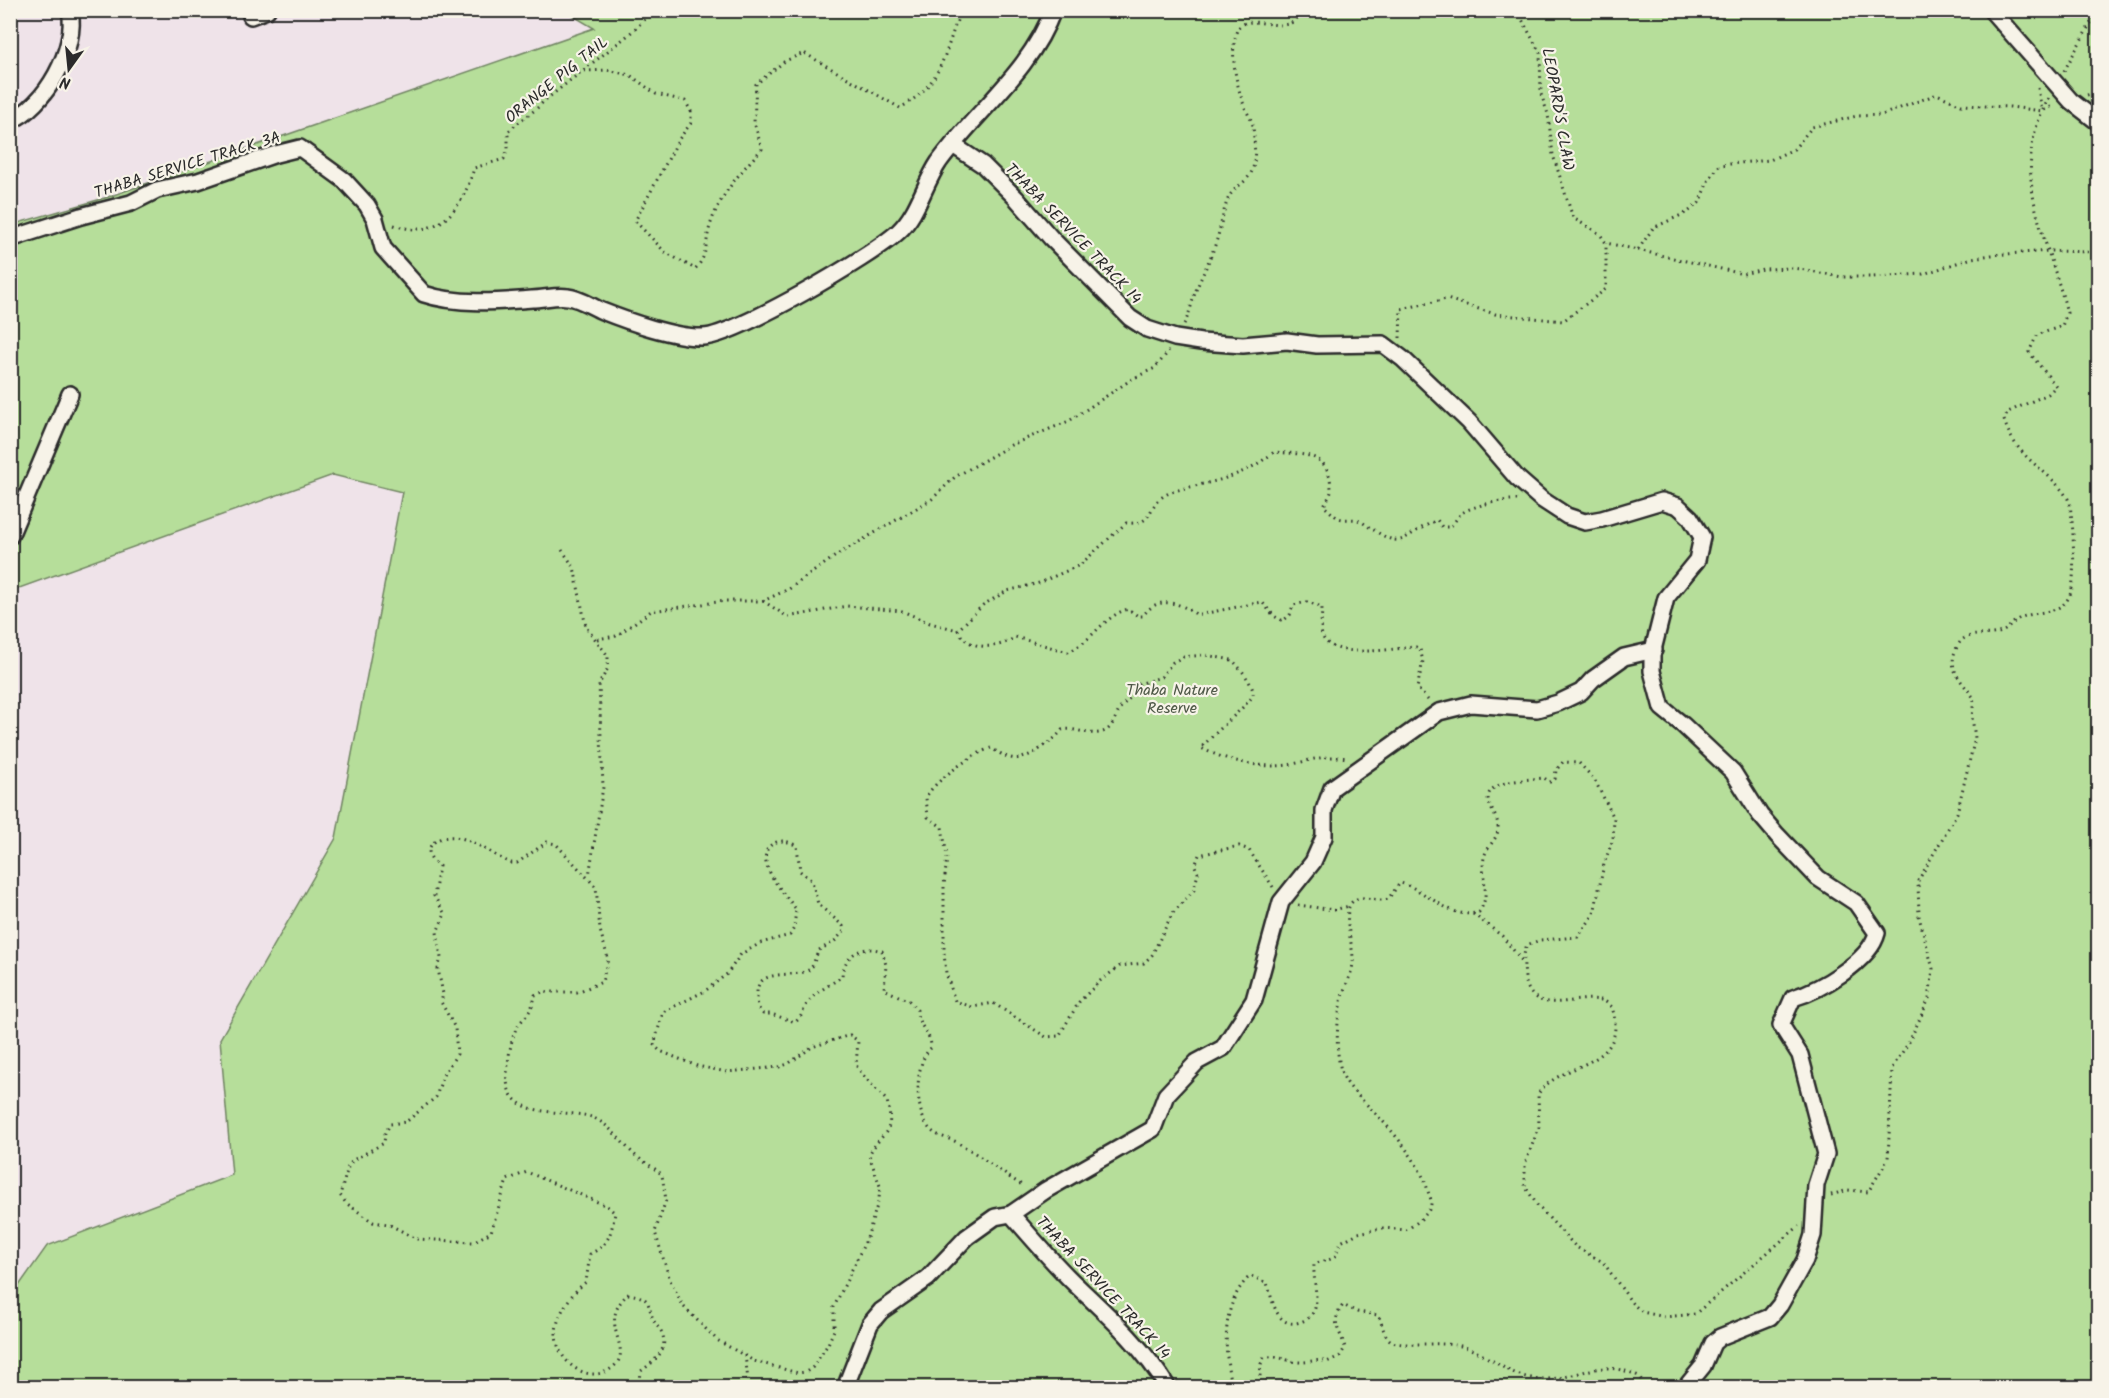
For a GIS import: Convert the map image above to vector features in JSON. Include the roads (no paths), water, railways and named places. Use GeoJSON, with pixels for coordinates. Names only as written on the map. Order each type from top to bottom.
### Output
{"type":"FeatureCollection","features":[{"type":"Feature","properties":{"kind":"street"},"geometry":{"type":"LineString","coordinates":[[251,16],[267,10]]}},
{"type":"Feature","properties":{"kind":"street","name":"THABA SERVICE TRACK 3A"},"geometry":{"type":"LineString","coordinates":[[10,239],[131,203],[157,190],[198,180],[276,153],[300,148],[344,180],[367,205],[375,219],[383,248],[424,294],[484,302],[570,297],[627,319],[685,335],[705,337],[737,326],[783,303],[888,240],[909,219],[938,165],[953,145],[981,116],[1038,43],[1053,10]]}},
{"type":"Feature","properties":{"kind":"street"},"geometry":{"type":"LineString","coordinates":[[1991,10],[2071,101],[2098,122]]}},
{"type":"Feature","properties":{"kind":"street"},"geometry":{"type":"LineString","coordinates":[[10,121],[25,115],[37,104],[48,88],[66,51],[71,16]]}},
{"type":"Feature","properties":{"kind":"street","name":"THABA SERVICE TRACK 14"},"geometry":{"type":"LineString","coordinates":[[953,145],[983,165],[1130,318],[1147,329],[1175,338],[1243,345],[1287,341],[1317,345],[1383,344],[1403,358],[1469,422],[1517,478],[1541,499],[1567,516],[1585,522],[1620,515],[1662,501],[1678,506],[1690,517],[1702,537],[1697,560],[1666,598],[1654,650],[1652,671],[1662,708],[1733,772],[1760,815],[1818,878],[1856,903],[1877,933],[1874,945],[1834,981],[1814,992],[1793,998],[1780,1025],[1800,1055],[1826,1154],[1816,1185],[1817,1203],[1814,1212],[1813,1235],[1805,1260],[1780,1305],[1770,1317],[1719,1337],[1713,1343],[1703,1366],[1685,1388]]}},
{"type":"Feature","properties":{"kind":"street"},"geometry":{"type":"LineString","coordinates":[[10,536],[70,394]]}},
{"type":"Feature","properties":{"kind":"street"},"geometry":{"type":"LineString","coordinates":[[845,1388],[870,1324],[881,1311],[928,1278],[947,1256],[995,1216],[1011,1214],[1046,1190],[1153,1130],[1166,1095],[1197,1062],[1223,1048],[1254,1000],[1281,902],[1313,862],[1324,837],[1324,810],[1332,788],[1438,712],[1471,704],[1537,709],[1558,703],[1581,692],[1593,679],[1624,657],[1654,650]]}},
{"type":"Feature","properties":{"kind":"street","name":"THABA SERVICE TRACK 14"},"geometry":{"type":"LineString","coordinates":[[1011,1214],[1043,1252],[1132,1340],[1158,1370],[1168,1388]]}},
{"type":"Feature","properties":{"kind":"park label","name":"Thaba Nature Reserve"},"geometry":{"type":"Point","coordinates":[1172,698]}}]}
